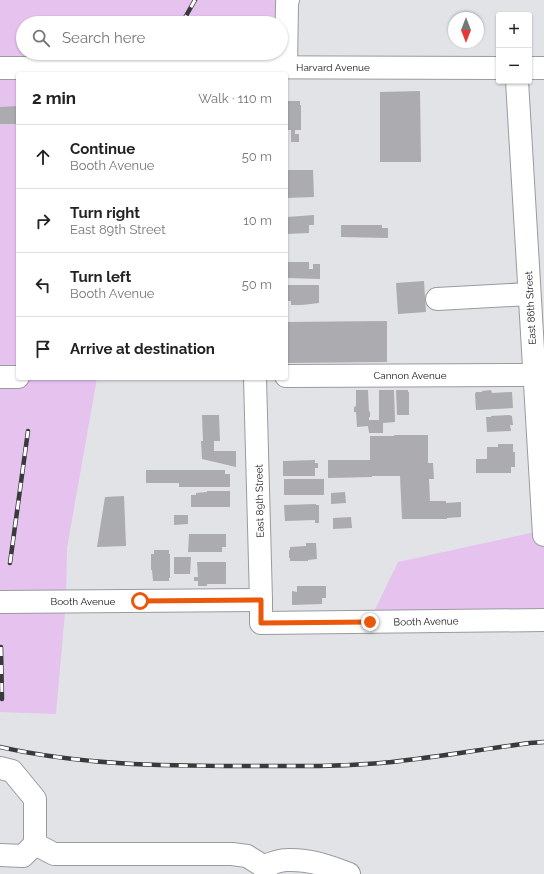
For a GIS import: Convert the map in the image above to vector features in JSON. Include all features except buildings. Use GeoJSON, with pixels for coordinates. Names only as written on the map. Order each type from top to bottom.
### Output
{"type":"FeatureCollection","features":[{"type":"Feature","properties":{"kind":"street"},"geometry":{"type":"LineString","coordinates":[[287,16],[288,0]]}},
{"type":"Feature","properties":{"kind":"street"},"geometry":{"type":"LineString","coordinates":[[286,60],[286,67]]}},
{"type":"Feature","properties":{"kind":"street","name":"Harvard Avenue"},"geometry":{"type":"LineString","coordinates":[[0,68],[250,71],[286,67],[496,68]]}},
{"type":"Feature","properties":{"kind":"street"},"geometry":{"type":"LineString","coordinates":[[532,68],[544,68]]}},
{"type":"Feature","properties":{"kind":"street","name":"East 86th Street"},"geometry":{"type":"LineString","coordinates":[[517,84],[544,535]]}},
{"type":"Feature","properties":{"kind":"street"},"geometry":{"type":"LineString","coordinates":[[437,300],[529,294]]}},
{"type":"Feature","properties":{"kind":"street","name":"Cannon Avenue"},"geometry":{"type":"LineString","coordinates":[[288,376],[534,375]]}},
{"type":"Feature","properties":{"kind":"street"},"geometry":{"type":"LineString","coordinates":[[0,377],[16,377]]}},
{"type":"Feature","properties":{"kind":"street","name":"East 89th Street"},"geometry":{"type":"LineString","coordinates":[[256,380],[261,623]]}},
{"type":"Feature","properties":{"kind":"street","name":"Booth Avenue"},"geometry":{"type":"LineString","coordinates":[[0,602],[261,600]]}},
{"type":"Feature","properties":{"kind":"street","name":"Booth Avenue"},"geometry":{"type":"LineString","coordinates":[[261,623],[544,620]]}},
{"type":"Feature","properties":{"kind":"street"},"geometry":{"type":"LineString","coordinates":[[0,768],[12,770],[35,799],[35,844],[23,856],[0,855]]}},
{"type":"Feature","properties":{"kind":"street"},"geometry":{"type":"LineString","coordinates":[[35,844],[54,854],[232,854],[248,856],[265,870],[286,860],[309,861],[349,874]]}},
{"type":"Feature","properties":{"kind":"shaded area"},"geometry":{"type":"Polygon","coordinates":[[[0,0],[288,0],[288,16],[16,16],[16,60],[286,60],[286,67],[95,72],[16,72],[16,380],[97,380],[67,548],[66,601],[56,714],[0,712],[0,0]]]}},
{"type":"Feature","properties":{"kind":"shaded area"},"geometry":{"type":"Polygon","coordinates":[[[544,530],[544,620],[369,622],[398,562],[544,530]]]}},
{"type":"Feature","properties":{"kind":"railway"},"geometry":{"type":"LineString","coordinates":[[186,16],[195,0]]}},
{"type":"Feature","properties":{"kind":"railway"},"geometry":{"type":"LineString","coordinates":[[10,563],[28,431]]}},
{"type":"Feature","properties":{"kind":"railway"},"geometry":{"type":"LineString","coordinates":[[1,647],[2,699]]}},
{"type":"Feature","properties":{"kind":"railway"},"geometry":{"type":"LineString","coordinates":[[0,747],[60,758],[152,765],[299,766],[355,765],[392,762],[544,742]]}},
{"type":"Feature","properties":{"kind":"route"},"geometry":{"type":"LineString","coordinates":[[140,601],[261,600],[261,623],[370,622]]}}]}
